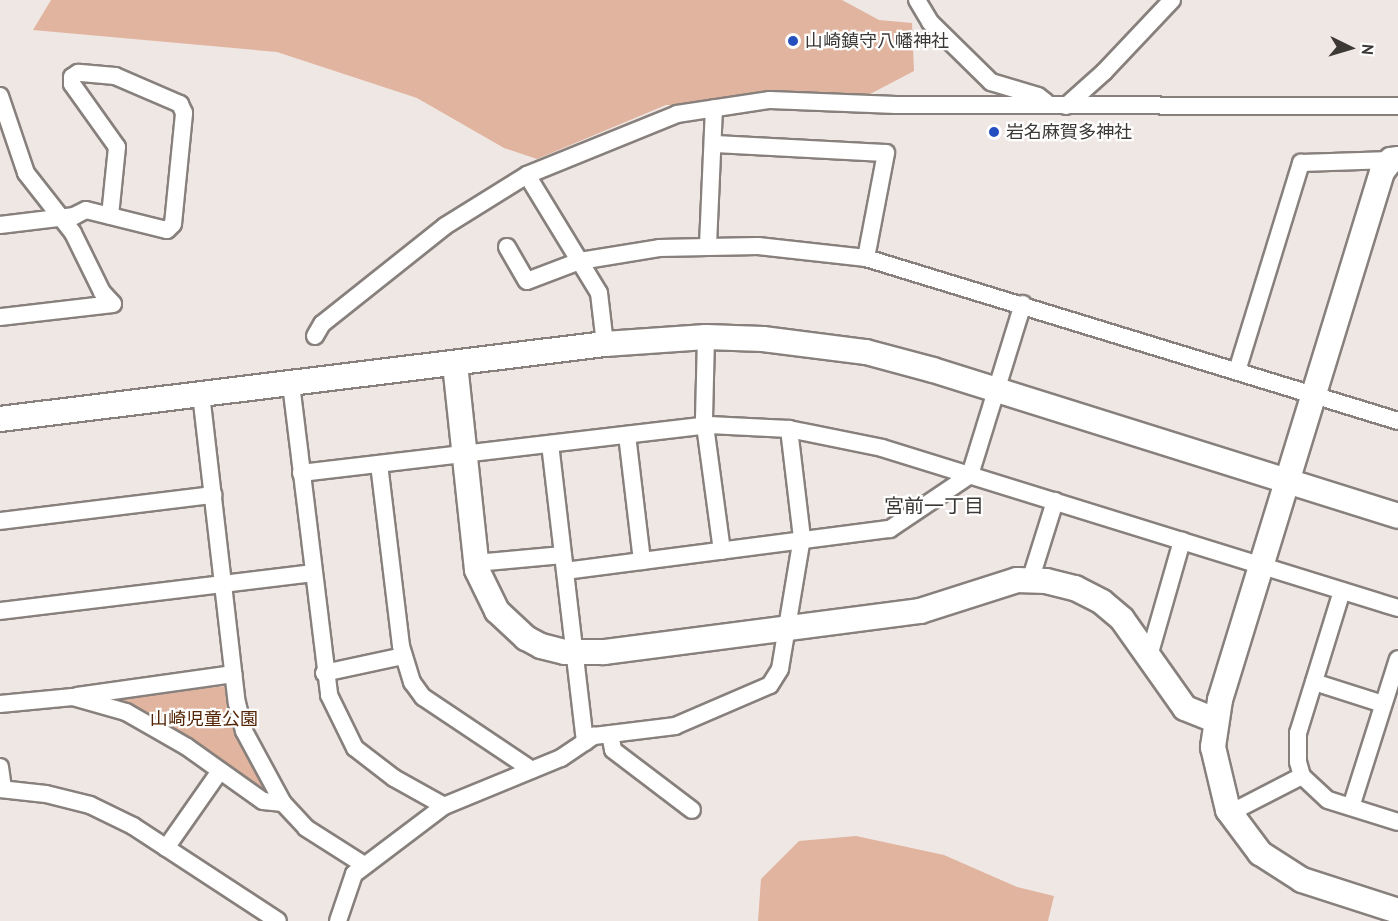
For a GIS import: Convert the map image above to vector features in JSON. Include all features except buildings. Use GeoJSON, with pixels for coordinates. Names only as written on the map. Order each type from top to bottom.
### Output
{"type":"FeatureCollection","features":[{"type":"Feature","properties":{"kind":"street"},"geometry":{"type":"LineString","coordinates":[[917,0],[930,22],[991,82],[1038,96],[1048,105]]}},
{"type":"Feature","properties":{"kind":"street"},"geometry":{"type":"LineString","coordinates":[[1066,106],[1104,72],[1172,0]]}},
{"type":"Feature","properties":{"kind":"street"},"geometry":{"type":"LineString","coordinates":[[0,225],[59,218],[86,210],[110,216],[166,230],[173,224],[184,113],[180,104],[115,76],[78,73],[72,77],[72,84],[117,147],[110,216]]}},
{"type":"Feature","properties":{"kind":"street"},"geometry":{"type":"LineString","coordinates":[[0,96],[26,173],[73,233],[102,292],[113,304],[0,317]]}},
{"type":"Feature","properties":{"kind":"street"},"geometry":{"type":"LineString","coordinates":[[315,336],[322,324],[445,226],[527,176],[649,123],[676,114],[770,100],[896,105],[1398,106]]}},
{"type":"Feature","properties":{"kind":"street"},"geometry":{"type":"LineString","coordinates":[[708,245],[714,108]]}},
{"type":"Feature","properties":{"kind":"street"},"geometry":{"type":"LineString","coordinates":[[714,144],[886,153],[866,258]]}},
{"type":"Feature","properties":{"kind":"street"},"geometry":{"type":"LineString","coordinates":[[1237,371],[1301,163],[1395,159]]}},
{"type":"Feature","properties":{"kind":"street"},"geometry":{"type":"LineString","coordinates":[[1395,159],[1382,172],[1214,720],[1215,768],[1230,813],[1260,853],[1302,880],[1398,910]]}},
{"type":"Feature","properties":{"kind":"street"},"geometry":{"type":"LineString","coordinates":[[527,176],[599,293],[605,344]]}},
{"type":"Feature","properties":{"kind":"street"},"geometry":{"type":"LineString","coordinates":[[507,247],[527,281],[580,261],[659,248],[708,245],[758,246],[866,258],[1313,394],[1397,416]]}},
{"type":"Feature","properties":{"kind":"street"},"geometry":{"type":"LineString","coordinates":[[476,563],[642,561],[890,529],[970,475],[1023,304]]}},
{"type":"Feature","properties":{"kind":"street"},"geometry":{"type":"LineString","coordinates":[[706,337],[705,426],[722,551]]}},
{"type":"Feature","properties":{"kind":"street"},"geometry":{"type":"LineString","coordinates":[[0,419],[605,344],[706,337],[763,339],[866,352],[996,390],[1398,516]]}},
{"type":"Feature","properties":{"kind":"street"},"geometry":{"type":"LineString","coordinates":[[455,364],[476,563],[486,592],[512,627],[541,646],[574,653],[604,652],[920,611],[1017,580],[1030,581],[1075,588],[1102,602],[1122,619],[1185,708],[1214,720]]}},
{"type":"Feature","properties":{"kind":"street"},"geometry":{"type":"LineString","coordinates":[[291,384],[328,695],[355,748],[394,778],[444,806]]}},
{"type":"Feature","properties":{"kind":"street"},"geometry":{"type":"LineString","coordinates":[[201,394],[233,674],[244,731],[283,803],[306,828],[364,865]]}},
{"type":"Feature","properties":{"kind":"street"},"geometry":{"type":"LineString","coordinates":[[301,473],[705,426],[789,429],[882,448],[1398,608]]}},
{"type":"Feature","properties":{"kind":"street"},"geometry":{"type":"LineString","coordinates":[[338,921],[345,894],[354,874],[444,806],[561,758],[594,736],[675,726],[770,685],[780,669],[801,541],[789,429]]}},
{"type":"Feature","properties":{"kind":"street"},"geometry":{"type":"LineString","coordinates":[[627,435],[642,561]]}},
{"type":"Feature","properties":{"kind":"street"},"geometry":{"type":"LineString","coordinates":[[550,444],[585,742]]}},
{"type":"Feature","properties":{"kind":"street"},"geometry":{"type":"LineString","coordinates":[[379,464],[403,656],[412,682],[423,697],[532,770]]}},
{"type":"Feature","properties":{"kind":"street"},"geometry":{"type":"LineString","coordinates":[[0,521],[213,495]]}},
{"type":"Feature","properties":{"kind":"street"},"geometry":{"type":"LineString","coordinates":[[1030,581],[1055,501]]}},
{"type":"Feature","properties":{"kind":"street"},"geometry":{"type":"LineString","coordinates":[[1149,656],[1182,541]]}},
{"type":"Feature","properties":{"kind":"street"},"geometry":{"type":"LineString","coordinates":[[0,611],[312,573]]}},
{"type":"Feature","properties":{"kind":"street"},"geometry":{"type":"LineString","coordinates":[[1342,591],[1296,746],[1302,776],[1328,800],[1398,822]]}},
{"type":"Feature","properties":{"kind":"street"},"geometry":{"type":"LineString","coordinates":[[324,673],[403,656]]}},
{"type":"Feature","properties":{"kind":"street"},"geometry":{"type":"LineString","coordinates":[[1351,807],[1398,658]]}},
{"type":"Feature","properties":{"kind":"street"},"geometry":{"type":"LineString","coordinates":[[0,704],[73,697],[233,674]]}},
{"type":"Feature","properties":{"kind":"street"},"geometry":{"type":"LineString","coordinates":[[1314,682],[1383,704]]}},
{"type":"Feature","properties":{"kind":"street"},"geometry":{"type":"LineString","coordinates":[[73,697],[142,719],[262,801],[283,803]]}},
{"type":"Feature","properties":{"kind":"street"},"geometry":{"type":"LineString","coordinates":[[610,734],[613,750],[692,810]]}},
{"type":"Feature","properties":{"kind":"street"},"geometry":{"type":"LineString","coordinates":[[0,767],[1,789],[46,794],[90,805],[166,848],[278,921]]}},
{"type":"Feature","properties":{"kind":"street"},"geometry":{"type":"LineString","coordinates":[[166,848],[220,771]]}},
{"type":"Feature","properties":{"kind":"street"},"geometry":{"type":"LineString","coordinates":[[1230,813],[1302,776]]}},
{"type":"Feature","properties":{"kind":"green space"},"geometry":{"type":"Polygon","coordinates":[[[51,0],[842,0],[879,20],[912,23],[914,71],[851,104],[666,105],[537,159],[504,148],[417,98],[277,52],[33,30],[51,0]]]}},
{"type":"Feature","properties":{"kind":"green space","name":"山崎児童公園"},"geometry":{"type":"Polygon","coordinates":[[[228,686],[244,751],[266,792],[264,795],[105,697],[228,686]]]}},
{"type":"Feature","properties":{"kind":"green space"},"geometry":{"type":"Polygon","coordinates":[[[856,836],[944,855],[1017,887],[1054,896],[1048,921],[758,921],[761,879],[799,841],[856,836]]]}},
{"type":"Feature","properties":{"kind":"place","name":"山崎鎮守八幡神社"},"geometry":{"type":"Point","coordinates":[793,41]}},
{"type":"Feature","properties":{"kind":"place","name":"岩名麻賀多神社"},"geometry":{"type":"Point","coordinates":[994,132]}},
{"type":"Feature","properties":{"kind":"district","name":"宮前一丁目"},"geometry":{"type":"Point","coordinates":[934,506]}}]}
